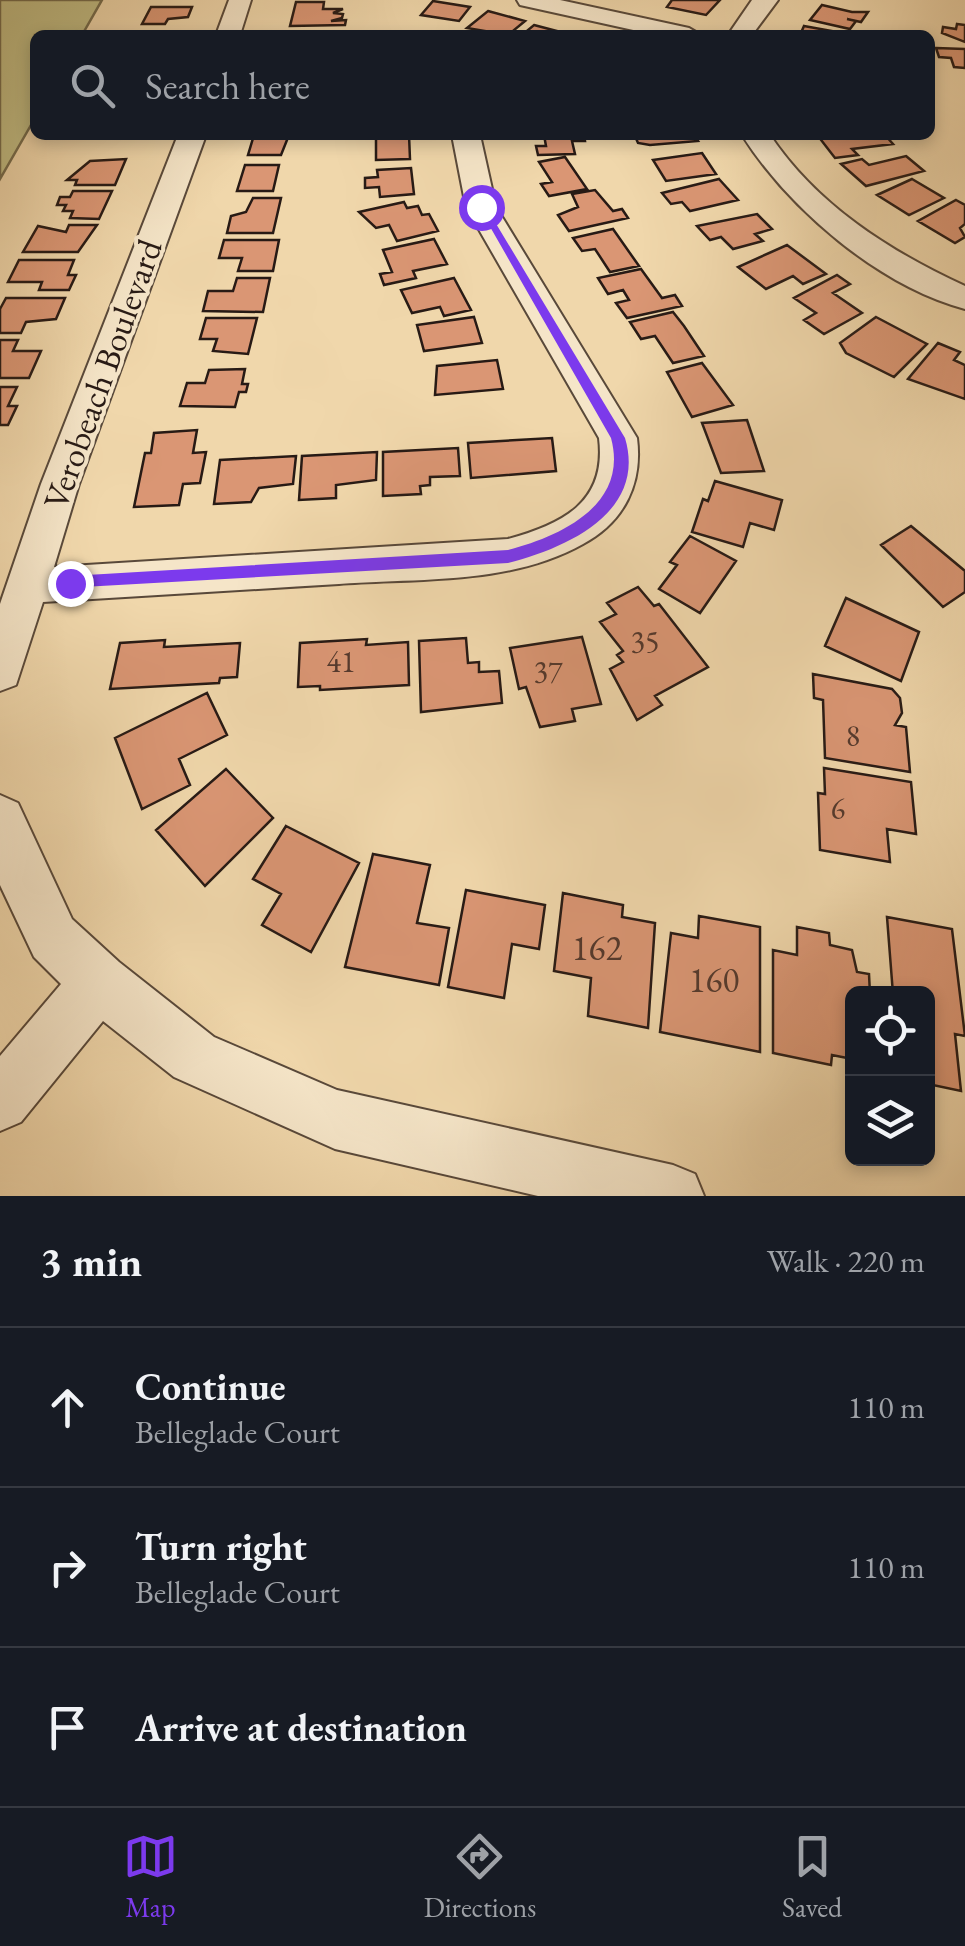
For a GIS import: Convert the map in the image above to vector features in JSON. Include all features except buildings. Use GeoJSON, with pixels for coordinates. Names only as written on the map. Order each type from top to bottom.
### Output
{"type":"FeatureCollection","features":[{"type":"Feature","properties":{"kind":"street"},"geometry":{"type":"LineString","coordinates":[[230,30],[240,0]]}},
{"type":"Feature","properties":{"kind":"street"},"geometry":{"type":"LineString","coordinates":[[528,0],[666,30]]}},
{"type":"Feature","properties":{"kind":"street"},"geometry":{"type":"LineString","coordinates":[[743,30],[755,9],[767,0]]}},
{"type":"Feature","properties":{"kind":"street","name":"Verobeach Boulevard"},"geometry":{"type":"LineString","coordinates":[[0,672],[60,484],[190,140]]}},
{"type":"Feature","properties":{"kind":"street"},"geometry":{"type":"LineString","coordinates":[[27,586],[508,556],[542,548],[576,530],[604,506],[620,482],[624,460],[618,438],[481,207],[467,140]]}},
{"type":"Feature","properties":{"kind":"street"},"geometry":{"type":"LineString","coordinates":[[760,140],[784,175],[832,218],[965,299]]}},
{"type":"Feature","properties":{"kind":"street"},"geometry":{"type":"LineString","coordinates":[[0,820],[10,850],[53,938],[99,982],[194,1057],[334,1119],[673,1196]]}},
{"type":"Feature","properties":{"kind":"street"},"geometry":{"type":"LineString","coordinates":[[0,1101],[99,982]]}},
{"type":"Feature","properties":{"kind":"shaded area"},"geometry":{"type":"Polygon","coordinates":[[[0,0],[102,0],[85,30],[30,30],[30,127],[0,179],[0,0]]]}},
{"type":"Feature","properties":{"kind":"route"},"geometry":{"type":"LineString","coordinates":[[70,583],[508,556],[542,548],[576,530],[604,506],[620,482],[624,460],[618,438],[481,207]]}}]}
